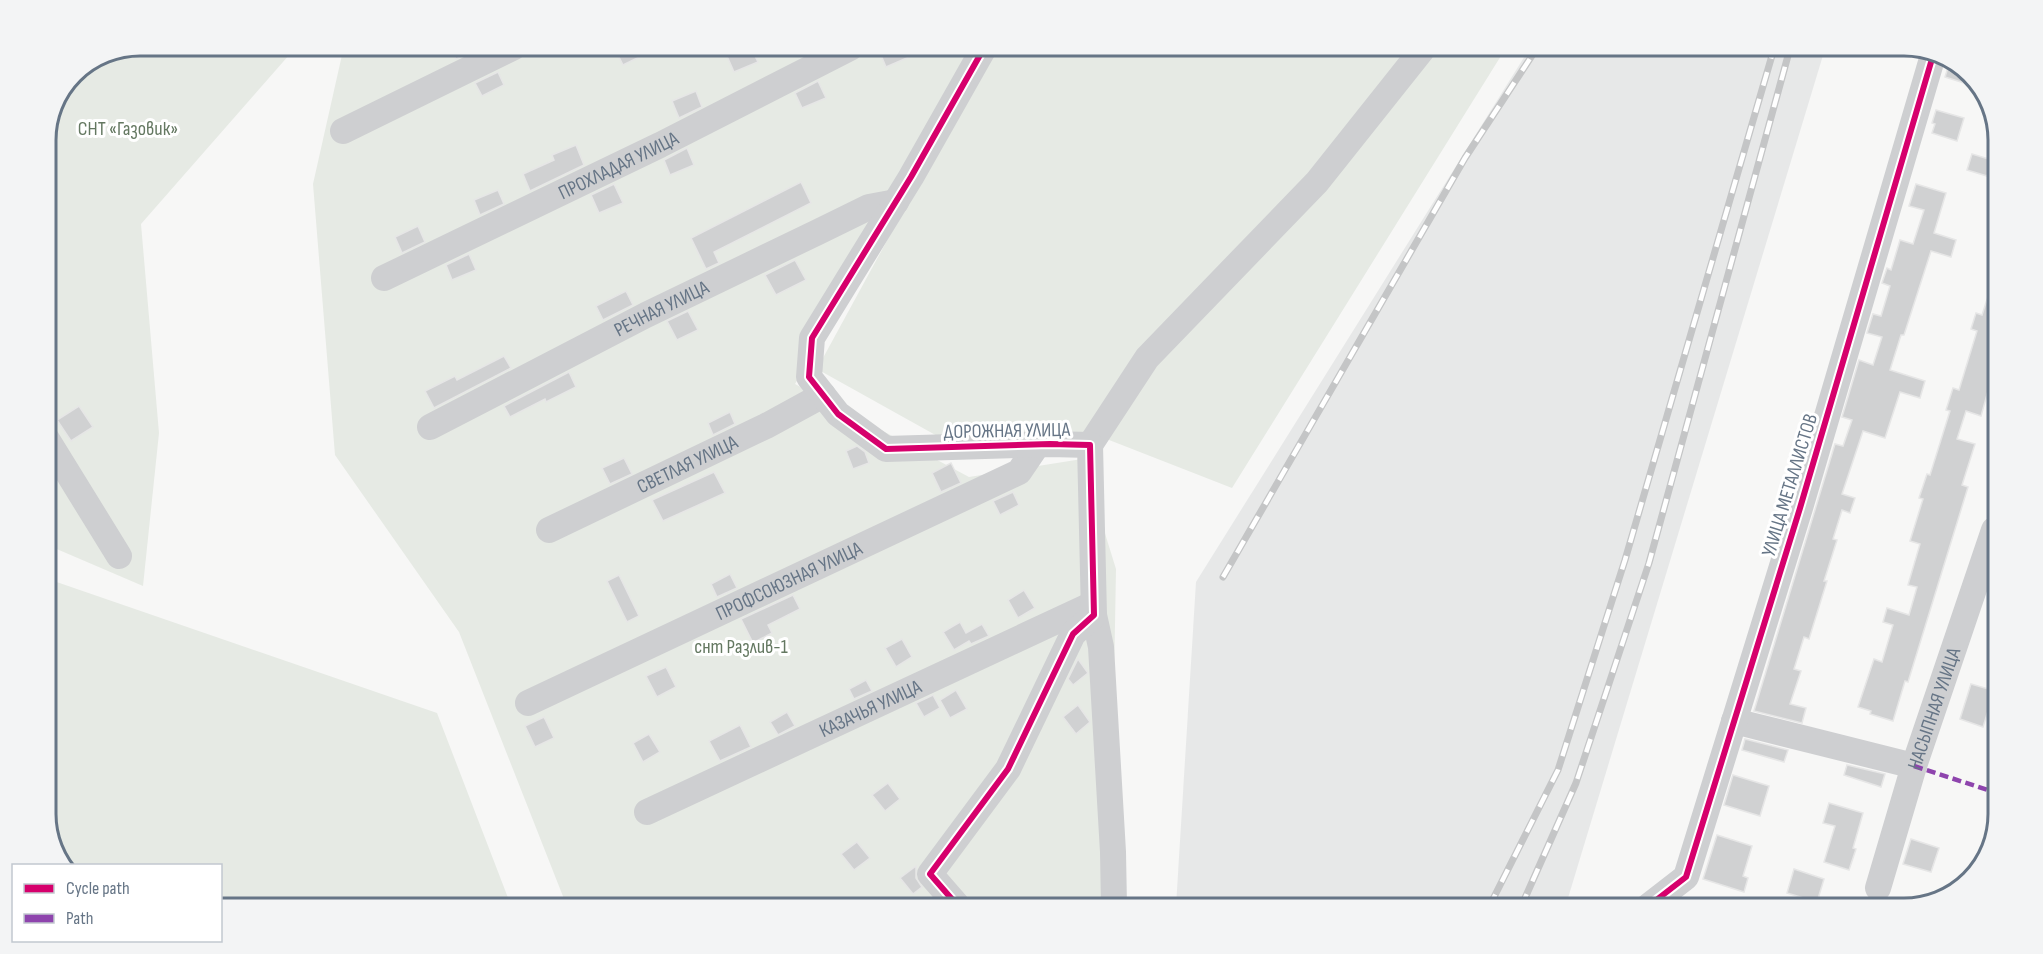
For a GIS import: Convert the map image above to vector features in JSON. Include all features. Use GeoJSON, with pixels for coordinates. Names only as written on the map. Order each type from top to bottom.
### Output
{"type":"FeatureCollection","features":[{"type":"Feature","properties":{"kind":"street"},"geometry":{"type":"LineString","coordinates":[[343,131],[494,56]]}},
{"type":"Feature","properties":{"kind":"street","name":"ПРОХЛАДАЯ УЛИЦА"},"geometry":{"type":"LineString","coordinates":[[384,278],[660,145],[833,56]]}},
{"type":"Feature","properties":{"kind":"street","name":"ДОРОЖНАЯ УЛИЦА"},"geometry":{"type":"LineString","coordinates":[[979,56],[896,202],[812,338],[809,377],[838,414],[886,448],[1090,445],[1093,609],[1101,647],[1114,898]]}},
{"type":"Feature","properties":{"kind":"street"},"geometry":{"type":"LineString","coordinates":[[1090,445],[1147,358],[1317,182],[1417,56]]}},
{"type":"Feature","properties":{"kind":"street","name":"УЛИЦА МЕТАЛЛИСТОВ"},"geometry":{"type":"LineString","coordinates":[[1659,898],[1686,877],[1800,508],[1931,61]]}},
{"type":"Feature","properties":{"kind":"street","name":"РЕЧНАЯ УЛИЦА"},"geometry":{"type":"LineString","coordinates":[[430,427],[646,315],[818,231],[869,207],[896,202]]}},
{"type":"Feature","properties":{"kind":"street","name":"СВЕТЛАЯ УЛИЦА"},"geometry":{"type":"LineString","coordinates":[[549,530],[766,426],[823,395]]}},
{"type":"Feature","properties":{"kind":"street","name":"ПРОФСОЮЗНАЯ УЛИЦА"},"geometry":{"type":"LineString","coordinates":[[528,703],[1019,472],[1038,444]]}},
{"type":"Feature","properties":{"kind":"street"},"geometry":{"type":"LineString","coordinates":[[56,454],[119,556]]}},
{"type":"Feature","properties":{"kind":"street","name":"НАСЫПНАЯ УЛИЦА"},"geometry":{"type":"LineString","coordinates":[[1878,888],[1914,766],[1988,549]]}},
{"type":"Feature","properties":{"kind":"street"},"geometry":{"type":"LineString","coordinates":[[951,898],[930,874],[1008,769],[1073,634],[1093,609]]}},
{"type":"Feature","properties":{"kind":"street","name":"КАЗАЧЬЯ УЛИЦА"},"geometry":{"type":"LineString","coordinates":[[647,812],[1093,609]]}},
{"type":"Feature","properties":{"kind":"street"},"geometry":{"type":"LineString","coordinates":[[1734,721],[1914,766]]}},
{"type":"Feature","properties":{"kind":"shaded area"},"geometry":{"type":"Polygon","coordinates":[[[1525,56],[1823,56],[1568,898],[1176,898],[1196,582],[1525,56]]]}},
{"type":"Feature","properties":{"kind":"green space","name":"СНТ «Газовик»"},"geometry":{"type":"Polygon","coordinates":[[[288,56],[141,224],[159,433],[143,586],[56,549],[56,134],[58,118],[73,88],[84,76],[108,62],[123,57],[288,56]]]}},
{"type":"Feature","properties":{"kind":"green space","name":"снт Разлив-1"},"geometry":{"type":"Polygon","coordinates":[[[342,56],[983,56],[795,384],[969,477],[1082,459],[1116,569],[1110,898],[564,898],[459,632],[335,455],[313,184],[342,56]]]}},
{"type":"Feature","properties":{"kind":"green space"},"geometry":{"type":"Polygon","coordinates":[[[988,56],[1501,56],[1232,488],[1104,438],[939,437],[817,369],[988,56]]]}},
{"type":"Feature","properties":{"kind":"green space"},"geometry":{"type":"Polygon","coordinates":[[[56,582],[437,713],[508,898],[222,898],[222,864],[72,864],[62,846],[56,820],[56,582]]]}},
{"type":"Feature","properties":{"kind":"building"},"geometry":{"type":"Polygon","coordinates":[[[618,56],[642,56],[623,65],[618,56]]]}},
{"type":"Feature","properties":{"kind":"building"},"geometry":{"type":"Polygon","coordinates":[[[727,56],[755,56],[758,62],[734,72],[727,56]]]}},
{"type":"Feature","properties":{"kind":"building"},"geometry":{"type":"Polygon","coordinates":[[[881,56],[911,56],[886,67],[881,56]]]}},
{"type":"Feature","properties":{"kind":"building"},"geometry":{"type":"Polygon","coordinates":[[[1948,69],[1966,84],[1945,77],[1948,69]]]}},
{"type":"Feature","properties":{"kind":"building"},"geometry":{"type":"Polygon","coordinates":[[[498,72],[504,85],[482,96],[475,83],[498,72]]]}},
{"type":"Feature","properties":{"kind":"building"},"geometry":{"type":"Polygon","coordinates":[[[818,81],[826,98],[802,108],[795,93],[818,81]]]}},
{"type":"Feature","properties":{"kind":"building"},"geometry":{"type":"Polygon","coordinates":[[[696,91],[702,107],[679,118],[672,101],[696,91]]]}},
{"type":"Feature","properties":{"kind":"building"},"geometry":{"type":"Polygon","coordinates":[[[1936,110],[1964,118],[1957,141],[1932,133],[1936,110]]]}},
{"type":"Feature","properties":{"kind":"building"},"geometry":{"type":"Polygon","coordinates":[[[576,145],[584,165],[530,191],[523,174],[554,160],[552,155],[576,145]]]}},
{"type":"Feature","properties":{"kind":"building"},"geometry":{"type":"Polygon","coordinates":[[[687,148],[694,165],[670,175],[664,160],[687,148]]]}},
{"type":"Feature","properties":{"kind":"building"},"geometry":{"type":"Polygon","coordinates":[[[1972,154],[1987,159],[1987,176],[1967,170],[1972,154]]]}},
{"type":"Feature","properties":{"kind":"building"},"geometry":{"type":"Polygon","coordinates":[[[801,182],[811,203],[714,252],[719,263],[706,269],[691,238],[801,182]]]}},
{"type":"Feature","properties":{"kind":"building"},"geometry":{"type":"Polygon","coordinates":[[[614,184],[623,203],[599,213],[591,195],[614,184]]]}},
{"type":"Feature","properties":{"kind":"building"},"geometry":{"type":"Polygon","coordinates":[[[1916,184],[1946,193],[1934,233],[1956,240],[1951,257],[1931,251],[1904,335],[1901,335],[1890,370],[1925,381],[1920,398],[1900,392],[1885,438],[1863,431],[1842,494],[1855,498],[1850,513],[1842,510],[1833,539],[1837,540],[1824,581],[1827,581],[1809,639],[1804,637],[1794,669],[1801,671],[1790,704],[1806,708],[1802,723],[1754,711],[1835,444],[1843,446],[1852,420],[1842,417],[1859,360],[1873,365],[1882,337],[1867,333],[1873,314],[1881,316],[1890,286],[1882,283],[1887,268],[1891,270],[1900,240],[1913,244],[1924,210],[1909,206],[1916,184]]]}},
{"type":"Feature","properties":{"kind":"building"},"geometry":{"type":"Polygon","coordinates":[[[498,190],[504,204],[480,215],[474,200],[498,190]]]}},
{"type":"Feature","properties":{"kind":"building"},"geometry":{"type":"Polygon","coordinates":[[[418,226],[425,242],[402,253],[395,237],[418,226]]]}},
{"type":"Feature","properties":{"kind":"building"},"geometry":{"type":"Polygon","coordinates":[[[469,254],[476,270],[452,280],[446,265],[469,254]]]}},
{"type":"Feature","properties":{"kind":"building"},"geometry":{"type":"Polygon","coordinates":[[[795,260],[806,280],[776,295],[765,275],[795,260]]]}},
{"type":"Feature","properties":{"kind":"building"},"geometry":{"type":"Polygon","coordinates":[[[626,291],[633,305],[603,320],[596,306],[626,291]]]}},
{"type":"Feature","properties":{"kind":"building"},"geometry":{"type":"Polygon","coordinates":[[[1987,299],[1987,393],[1981,416],[1966,411],[1957,439],[1975,444],[1962,485],[1968,487],[1908,682],[1905,681],[1893,721],[1870,714],[1871,711],[1858,707],[1874,659],[1882,662],[1893,625],[1883,622],[1887,608],[1909,615],[1917,587],[1908,585],[1920,544],[1910,541],[1923,499],[1919,498],[1927,474],[1930,475],[1950,411],[1946,410],[1953,388],[1959,390],[1977,331],[1971,329],[1976,313],[1982,315],[1987,299]]]}},
{"type":"Feature","properties":{"kind":"building"},"geometry":{"type":"Polygon","coordinates":[[[688,311],[698,330],[677,340],[667,321],[688,311]]]}},
{"type":"Feature","properties":{"kind":"building"},"geometry":{"type":"Polygon","coordinates":[[[504,356],[511,368],[434,408],[425,391],[455,376],[457,380],[504,356]]]}},
{"type":"Feature","properties":{"kind":"building"},"geometry":{"type":"Polygon","coordinates":[[[569,372],[576,387],[546,402],[545,399],[510,417],[504,406],[569,372]]]}},
{"type":"Feature","properties":{"kind":"building"},"geometry":{"type":"Polygon","coordinates":[[[79,406],[93,427],[71,441],[57,420],[79,406]]]}},
{"type":"Feature","properties":{"kind":"building"},"geometry":{"type":"Polygon","coordinates":[[[730,412],[735,424],[713,435],[708,423],[730,412]]]}},
{"type":"Feature","properties":{"kind":"building"},"geometry":{"type":"Polygon","coordinates":[[[857,446],[865,452],[869,463],[853,469],[846,451],[857,446]]]}},
{"type":"Feature","properties":{"kind":"building"},"geometry":{"type":"Polygon","coordinates":[[[624,458],[632,474],[610,484],[602,468],[624,458]]]}},
{"type":"Feature","properties":{"kind":"building"},"geometry":{"type":"Polygon","coordinates":[[[951,463],[961,483],[941,492],[932,473],[951,463]]]}},
{"type":"Feature","properties":{"kind":"building"},"geometry":{"type":"Polygon","coordinates":[[[714,472],[725,493],[663,521],[652,500],[714,472]]]}},
{"type":"Feature","properties":{"kind":"building"},"geometry":{"type":"Polygon","coordinates":[[[1013,492],[1019,505],[1000,515],[993,501],[1013,492]]]}},
{"type":"Feature","properties":{"kind":"building"},"geometry":{"type":"Polygon","coordinates":[[[730,574],[737,588],[717,597],[711,584],[730,574]]]}},
{"type":"Feature","properties":{"kind":"building"},"geometry":{"type":"Polygon","coordinates":[[[619,575],[639,616],[627,622],[607,581],[619,575]]]}},
{"type":"Feature","properties":{"kind":"building"},"geometry":{"type":"Polygon","coordinates":[[[1024,590],[1035,608],[1018,618],[1008,600],[1024,590]]]}},
{"type":"Feature","properties":{"kind":"building"},"geometry":{"type":"Polygon","coordinates":[[[793,595],[800,609],[768,625],[772,633],[753,643],[741,619],[793,595]]]}},
{"type":"Feature","properties":{"kind":"building"},"geometry":{"type":"Polygon","coordinates":[[[960,622],[966,633],[982,624],[989,636],[971,644],[969,641],[954,650],[943,632],[960,622]]]}},
{"type":"Feature","properties":{"kind":"building"},"geometry":{"type":"Polygon","coordinates":[[[902,639],[912,657],[896,667],[885,648],[902,639]]]}},
{"type":"Feature","properties":{"kind":"building"},"geometry":{"type":"Polygon","coordinates":[[[1078,659],[1088,673],[1073,685],[1068,679],[1078,659]]]}},
{"type":"Feature","properties":{"kind":"building"},"geometry":{"type":"Polygon","coordinates":[[[666,667],[676,687],[657,697],[646,676],[666,667]]]}},
{"type":"Feature","properties":{"kind":"building"},"geometry":{"type":"Polygon","coordinates":[[[866,680],[872,691],[854,699],[849,689],[866,680]]]}},
{"type":"Feature","properties":{"kind":"building"},"geometry":{"type":"Polygon","coordinates":[[[1971,684],[1988,689],[1988,711],[1983,727],[1960,719],[1971,684]]]}},
{"type":"Feature","properties":{"kind":"building"},"geometry":{"type":"Polygon","coordinates":[[[956,690],[967,709],[950,718],[940,700],[956,690]]]}},
{"type":"Feature","properties":{"kind":"building"},"geometry":{"type":"Polygon","coordinates":[[[933,695],[940,708],[924,717],[916,703],[933,695]]]}},
{"type":"Feature","properties":{"kind":"building"},"geometry":{"type":"Polygon","coordinates":[[[1078,705],[1090,722],[1076,734],[1063,717],[1078,705]]]}},
{"type":"Feature","properties":{"kind":"building"},"geometry":{"type":"Polygon","coordinates":[[[787,712],[795,726],[778,735],[770,722],[787,712]]]}},
{"type":"Feature","properties":{"kind":"building"},"geometry":{"type":"Polygon","coordinates":[[[544,717],[554,738],[535,747],[525,726],[544,717]]]}},
{"type":"Feature","properties":{"kind":"building"},"geometry":{"type":"Polygon","coordinates":[[[740,725],[751,747],[720,761],[709,741],[740,725]]]}},
{"type":"Feature","properties":{"kind":"building"},"geometry":{"type":"Polygon","coordinates":[[[649,734],[660,752],[643,762],[633,743],[649,734]]]}},
{"type":"Feature","properties":{"kind":"building"},"geometry":{"type":"Polygon","coordinates":[[[1745,739],[1788,750],[1784,762],[1742,750],[1745,739]]]}},
{"type":"Feature","properties":{"kind":"building"},"geometry":{"type":"Polygon","coordinates":[[[1847,765],[1885,774],[1881,787],[1844,775],[1847,765]]]}},
{"type":"Feature","properties":{"kind":"building"},"geometry":{"type":"Polygon","coordinates":[[[1733,775],[1769,786],[1760,816],[1724,805],[1733,775]]]}},
{"type":"Feature","properties":{"kind":"building"},"geometry":{"type":"Polygon","coordinates":[[[888,783],[900,799],[885,811],[872,795],[888,783]]]}},
{"type":"Feature","properties":{"kind":"building"},"geometry":{"type":"Polygon","coordinates":[[[1829,803],[1863,813],[1849,870],[1824,862],[1835,826],[1823,823],[1829,803]]]}},
{"type":"Feature","properties":{"kind":"building"},"geometry":{"type":"Polygon","coordinates":[[[1717,835],[1752,846],[1743,876],[1748,878],[1744,892],[1703,879],[1717,835]]]}},
{"type":"Feature","properties":{"kind":"building"},"geometry":{"type":"Polygon","coordinates":[[[1911,839],[1939,848],[1931,872],[1903,864],[1911,839]]]}},
{"type":"Feature","properties":{"kind":"building"},"geometry":{"type":"Polygon","coordinates":[[[857,842],[870,858],[854,870],[841,854],[857,842]]]}},
{"type":"Feature","properties":{"kind":"building"},"geometry":{"type":"Polygon","coordinates":[[[916,866],[916,878],[922,887],[913,894],[900,878],[916,866]]]}},
{"type":"Feature","properties":{"kind":"building"},"geometry":{"type":"Polygon","coordinates":[[[1794,869],[1824,879],[1818,898],[1804,898],[1787,893],[1794,869]]]}},
{"type":"Feature","properties":{"kind":"railway"},"geometry":{"type":"LineString","coordinates":[[1223,577],[1465,158],[1532,56]]}},
{"type":"Feature","properties":{"kind":"railway"},"geometry":{"type":"LineString","coordinates":[[1494,898],[1558,770],[1625,560],[1772,56]]}},
{"type":"Feature","properties":{"kind":"railway"},"geometry":{"type":"LineString","coordinates":[[1525,898],[1576,783],[1649,563],[1788,56]]}},
{"type":"Feature","properties":{"kind":"marked path"},"geometry":{"type":"LineString","coordinates":[[1914,766],[1988,790]]}},
{"type":"Feature","properties":{"kind":"cycle path"},"geometry":{"type":"LineString","coordinates":[[951,898],[930,874],[1008,769],[1073,634],[1094,615],[1090,445],[886,449],[838,414],[809,377],[812,338],[911,177],[979,56]]}},
{"type":"Feature","properties":{"kind":"cycle path"},"geometry":{"type":"LineString","coordinates":[[1659,898],[1686,877],[1800,508],[1931,61]]}}]}
